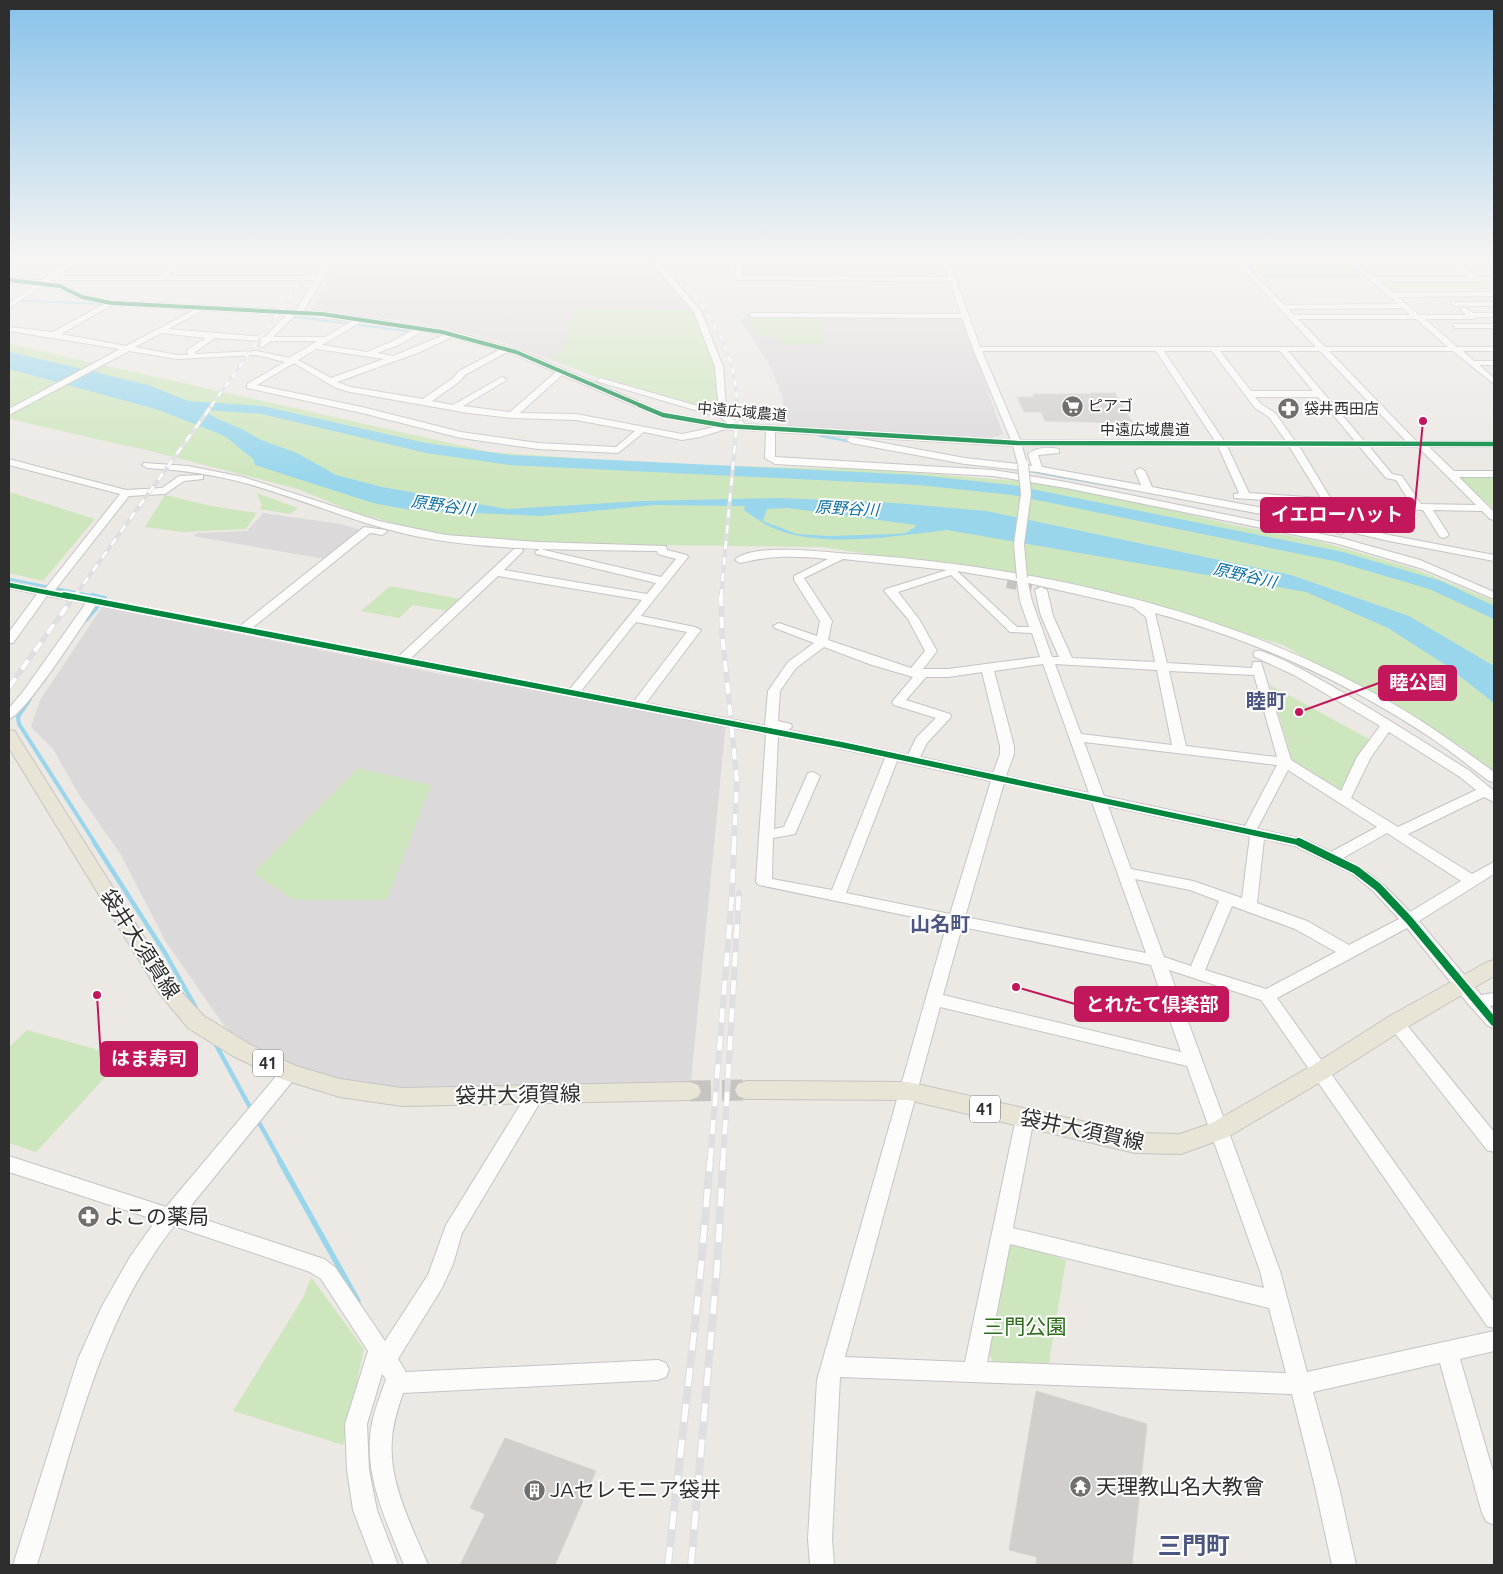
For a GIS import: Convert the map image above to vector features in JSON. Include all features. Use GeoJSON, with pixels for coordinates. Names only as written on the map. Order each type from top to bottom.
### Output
{"type":"FeatureCollection","features":[{"type":"Feature","properties":{"kind":"main road","name":"袋井大須賀線"},"geometry":{"type":"LineString","coordinates":[[9,735],[166,988],[196,1022],[241,1050],[288,1073],[340,1088],[402,1097],[690,1091]]}},
{"type":"Feature","properties":{"kind":"main road","name":"袋井大須賀線"},"geometry":{"type":"LineString","coordinates":[[746,1090],[908,1091],[1135,1143],[1181,1144],[1220,1130],[1321,1071],[1396,1023],[1494,967]]}},
{"type":"Feature","properties":{"kind":"street"},"geometry":{"type":"LineString","coordinates":[[27,331],[127,349],[194,358],[237,353],[257,353],[292,361],[344,387],[454,408],[512,415],[576,417],[675,436],[690,437],[726,426]]}},
{"type":"Feature","properties":{"kind":"street"},"geometry":{"type":"LineString","coordinates":[[54,335],[60,331]]}},
{"type":"Feature","properties":{"kind":"street"},"geometry":{"type":"LineString","coordinates":[[9,412],[160,331]]}},
{"type":"Feature","properties":{"kind":"street"},"geometry":{"type":"LineString","coordinates":[[167,331],[267,340],[327,339]]}},
{"type":"Feature","properties":{"kind":"street"},"geometry":{"type":"LineString","coordinates":[[257,353],[276,331]]}},
{"type":"Feature","properties":{"kind":"street"},"geometry":{"type":"LineString","coordinates":[[341,331],[250,386],[362,410],[461,435],[538,446],[618,450],[641,430]]}},
{"type":"Feature","properties":{"kind":"street"},"geometry":{"type":"LineString","coordinates":[[369,354],[396,343],[416,331]]}},
{"type":"Feature","properties":{"kind":"street","name":"中遠広域農道"},"geometry":{"type":"LineString","coordinates":[[440,331],[508,349],[664,415],[726,426],[1017,443],[1223,447],[1292,443],[1494,444]]}},
{"type":"Feature","properties":{"kind":"street"},"geometry":{"type":"LineString","coordinates":[[706,331],[719,367],[725,416]]}},
{"type":"Feature","properties":{"kind":"street"},"geometry":{"type":"LineString","coordinates":[[971,331],[1017,443],[1023,464],[1026,494],[1014,580],[1026,601],[1270,1271],[1327,1487],[1344,1565]]}},
{"type":"Feature","properties":{"kind":"street"},"geometry":{"type":"LineString","coordinates":[[1308,331],[1417,444],[1451,474],[1494,517]]}},
{"type":"Feature","properties":{"kind":"street"},"geometry":{"type":"LineString","coordinates":[[1435,331],[1494,382]]}},
{"type":"Feature","properties":{"kind":"street"},"geometry":{"type":"LineString","coordinates":[[331,381],[453,334]]}},
{"type":"Feature","properties":{"kind":"street"},"geometry":{"type":"LineString","coordinates":[[9,335],[57,341],[69,346],[106,345]]}},
{"type":"Feature","properties":{"kind":"street"},"geometry":{"type":"LineString","coordinates":[[194,358],[190,352],[215,335]]}},
{"type":"Feature","properties":{"kind":"street"},"geometry":{"type":"LineString","coordinates":[[317,346],[393,358]]}},
{"type":"Feature","properties":{"kind":"street"},"geometry":{"type":"LineString","coordinates":[[425,402],[456,380],[462,373],[508,349]]}},
{"type":"Feature","properties":{"kind":"street"},"geometry":{"type":"LineString","coordinates":[[977,349],[1494,349]]}},
{"type":"Feature","properties":{"kind":"street"},"geometry":{"type":"LineString","coordinates":[[1158,349],[1223,447],[1245,496]]}},
{"type":"Feature","properties":{"kind":"street"},"geometry":{"type":"LineString","coordinates":[[1214,349],[1248,394],[1258,406],[1272,415],[1292,443],[1328,501],[1342,533],[1403,556],[1494,596]]}},
{"type":"Feature","properties":{"kind":"street"},"geometry":{"type":"LineString","coordinates":[[1282,349],[1389,476],[1399,478],[1444,535]]}},
{"type":"Feature","properties":{"kind":"street"},"geometry":{"type":"LineString","coordinates":[[1473,363],[1494,363]]}},
{"type":"Feature","properties":{"kind":"street"},"geometry":{"type":"LineString","coordinates":[[512,415],[562,371]]}},
{"type":"Feature","properties":{"kind":"street"},"geometry":{"type":"LineString","coordinates":[[454,408],[502,379]]}},
{"type":"Feature","properties":{"kind":"street"},"geometry":{"type":"LineString","coordinates":[[586,382],[596,380],[725,416],[731,422],[750,424],[750,427]]}},
{"type":"Feature","properties":{"kind":"street"},"geometry":{"type":"LineString","coordinates":[[1248,394],[1320,394]]}},
{"type":"Feature","properties":{"kind":"street"},"geometry":{"type":"LineString","coordinates":[[771,428],[770,458],[775,461],[947,469],[993,473],[1057,483],[1337,540],[1424,566]]}},
{"type":"Feature","properties":{"kind":"street"},"geometry":{"type":"LineString","coordinates":[[848,433],[845,439],[989,463],[1038,469],[1340,526],[1493,562]]}},
{"type":"Feature","properties":{"kind":"street"},"geometry":{"type":"LineString","coordinates":[[865,443],[861,446],[862,460],[928,468]]}},
{"type":"Feature","properties":{"kind":"street"},"geometry":{"type":"LineString","coordinates":[[1038,469],[1033,454],[1041,451],[1223,447]]}},
{"type":"Feature","properties":{"kind":"street"},"geometry":{"type":"LineString","coordinates":[[9,462],[126,493],[165,491],[182,478],[189,477],[236,479]]}},
{"type":"Feature","properties":{"kind":"street"},"geometry":{"type":"LineString","coordinates":[[947,469],[989,463]]}},
{"type":"Feature","properties":{"kind":"street"},"geometry":{"type":"LineString","coordinates":[[147,465],[174,467],[255,483],[371,522],[460,540],[508,544],[662,548],[662,552],[683,557],[573,692]]}},
{"type":"Feature","properties":{"kind":"street"},"geometry":{"type":"LineString","coordinates":[[1140,471],[1148,490]]}},
{"type":"Feature","properties":{"kind":"street"},"geometry":{"type":"LineString","coordinates":[[1451,474],[1494,474]]}},
{"type":"Feature","properties":{"kind":"street"},"geometry":{"type":"LineString","coordinates":[[9,640],[126,493]]}},
{"type":"Feature","properties":{"kind":"street"},"geometry":{"type":"LineString","coordinates":[[1229,505],[1229,498],[1245,496],[1423,507],[1486,508]]}},
{"type":"Feature","properties":{"kind":"street"},"geometry":{"type":"LineString","coordinates":[[242,630],[368,529],[420,541],[518,551],[547,552],[664,581]]}},
{"type":"Feature","properties":{"kind":"street"},"geometry":{"type":"LineString","coordinates":[[402,660],[518,551]]}},
{"type":"Feature","properties":{"kind":"street"},"geometry":{"type":"LineString","coordinates":[[740,560],[752,555],[771,554],[843,556],[903,561],[1113,596],[1181,616],[1280,653],[1339,679],[1388,706],[1435,736],[1492,787]]}},
{"type":"Feature","properties":{"kind":"street"},"geometry":{"type":"LineString","coordinates":[[843,556],[799,576],[798,580],[826,621],[822,643],[792,665],[774,691],[774,706],[770,724],[869,744],[872,746],[872,751]]}},
{"type":"Feature","properties":{"kind":"street"},"geometry":{"type":"LineString","coordinates":[[903,561],[951,573],[1014,580]]}},
{"type":"Feature","properties":{"kind":"street"},"geometry":{"type":"LineString","coordinates":[[495,572],[650,598]]}},
{"type":"Feature","properties":{"kind":"street"},"geometry":{"type":"LineString","coordinates":[[951,573],[1014,630],[1036,630]]}},
{"type":"Feature","properties":{"kind":"street"},"geometry":{"type":"LineString","coordinates":[[912,760],[921,742],[945,717],[898,702],[919,673],[931,651],[918,624],[905,605],[890,591],[951,573]]}},
{"type":"Feature","properties":{"kind":"street"},"geometry":{"type":"LineString","coordinates":[[9,585],[872,751],[1299,842],[1333,857],[1356,870],[1378,887],[1409,920],[1462,986],[1494,1022]]}},
{"type":"Feature","properties":{"kind":"street"},"geometry":{"type":"LineString","coordinates":[[1067,661],[1047,616],[1039,589],[1151,615],[1253,652],[1298,672],[1388,706]]}},
{"type":"Feature","properties":{"kind":"street"},"geometry":{"type":"LineString","coordinates":[[1113,596],[1143,609],[1151,615],[1180,749]]}},
{"type":"Feature","properties":{"kind":"street"},"geometry":{"type":"LineString","coordinates":[[9,715],[26,696],[92,602]]}},
{"type":"Feature","properties":{"kind":"street"},"geometry":{"type":"LineString","coordinates":[[633,618],[695,630],[638,705]]}},
{"type":"Feature","properties":{"kind":"street"},"geometry":{"type":"LineString","coordinates":[[779,626],[876,662],[919,673],[948,673],[1047,660],[1259,672]]}},
{"type":"Feature","properties":{"kind":"street"},"geometry":{"type":"LineString","coordinates":[[1249,906],[1254,832],[1285,762],[1253,652]]}},
{"type":"Feature","properties":{"kind":"street"},"geometry":{"type":"LineString","coordinates":[[822,1565],[820,1539],[828,1390],[832,1367],[956,920],[1007,754],[1007,746],[987,668]]}},
{"type":"Feature","properties":{"kind":"street"},"geometry":{"type":"LineString","coordinates":[[1298,672],[1465,774],[1492,787]]}},
{"type":"Feature","properties":{"kind":"street"},"geometry":{"type":"LineString","coordinates":[[1344,799],[1364,757],[1387,725]]}},
{"type":"Feature","properties":{"kind":"street"},"geometry":{"type":"LineString","coordinates":[[771,736],[764,882],[1158,962],[1267,996],[1494,1319]]}},
{"type":"Feature","properties":{"kind":"street"},"geometry":{"type":"LineString","coordinates":[[1074,737],[1285,762],[1472,881]]}},
{"type":"Feature","properties":{"kind":"street"},"geometry":{"type":"LineString","coordinates":[[837,896],[892,756]]}},
{"type":"Feature","properties":{"kind":"street"},"geometry":{"type":"LineString","coordinates":[[766,834],[790,831],[813,776]]}},
{"type":"Feature","properties":{"kind":"street"},"geometry":{"type":"LineString","coordinates":[[1333,857],[1492,787]]}},
{"type":"Feature","properties":{"kind":"street"},"geometry":{"type":"LineString","coordinates":[[1267,996],[1409,920],[1494,867]]}},
{"type":"Feature","properties":{"kind":"street"},"geometry":{"type":"LineString","coordinates":[[1124,872],[1193,886],[1228,898],[1301,925],[1348,952]]}},
{"type":"Feature","properties":{"kind":"street"},"geometry":{"type":"LineString","coordinates":[[1196,974],[1228,898]]}},
{"type":"Feature","properties":{"kind":"street"},"geometry":{"type":"LineString","coordinates":[[934,999],[1193,1061]]}},
{"type":"Feature","properties":{"kind":"street"},"geometry":{"type":"LineString","coordinates":[[1476,1002],[1494,999]]}},
{"type":"Feature","properties":{"kind":"street"},"geometry":{"type":"LineString","coordinates":[[1396,1023],[1494,1145]]}},
{"type":"Feature","properties":{"kind":"street"},"geometry":{"type":"LineString","coordinates":[[25,1565],[93,1350],[108,1315],[137,1263],[169,1218],[288,1073]]}},
{"type":"Feature","properties":{"kind":"street"},"geometry":{"type":"LineString","coordinates":[[386,1565],[365,1510],[358,1470],[356,1424],[387,1363],[422,1305],[451,1248],[453,1231],[536,1094]]}},
{"type":"Feature","properties":{"kind":"street"},"geometry":{"type":"LineString","coordinates":[[974,1372],[1025,1118]]}},
{"type":"Feature","properties":{"kind":"street"},"geometry":{"type":"LineString","coordinates":[[9,1164],[317,1265],[328,1273],[401,1383],[658,1370]]}},
{"type":"Feature","properties":{"kind":"street"},"geometry":{"type":"LineString","coordinates":[[1002,1234],[1278,1301]]}},
{"type":"Feature","properties":{"kind":"street"},"geometry":{"type":"LineString","coordinates":[[832,1367],[1301,1384],[1494,1341]]}},
{"type":"Feature","properties":{"kind":"street"},"geometry":{"type":"LineString","coordinates":[[1447,1352],[1494,1513]]}},
{"type":"Feature","properties":{"kind":"street"},"geometry":{"type":"LineString","coordinates":[[387,1363],[381,1464],[387,1490],[416,1565]]}},
{"type":"Feature","properties":{"kind":"shaded area"},"geometry":{"type":"Polygon","coordinates":[[[461,331],[671,331],[591,375],[503,342],[461,331]]]}},
{"type":"Feature","properties":{"kind":"shaded area"},"geometry":{"type":"Polygon","coordinates":[[[748,331],[967,331],[1003,434],[992,438],[788,426],[782,396],[772,370],[748,331]]]}},
{"type":"Feature","properties":{"kind":"shaded area"},"geometry":{"type":"Polygon","coordinates":[[[263,513],[341,524],[361,530],[325,559],[193,536],[197,533],[247,531],[263,513]]]}},
{"type":"Feature","properties":{"kind":"shaded area"},"geometry":{"type":"Polygon","coordinates":[[[102,607],[451,676],[726,722],[690,1091],[385,1094],[241,1050],[166,942],[121,855],[78,793],[53,749],[31,727],[40,700],[102,607]]]}},
{"type":"Feature","properties":{"kind":"green space"},"geometry":{"type":"Polygon","coordinates":[[[569,331],[703,331],[721,383],[719,412],[606,381],[547,357],[562,353],[569,331]]]}},
{"type":"Feature","properties":{"kind":"green space"},"geometry":{"type":"Polygon","coordinates":[[[755,331],[823,331],[824,344],[782,345],[781,338],[758,336],[755,331]]]}},
{"type":"Feature","properties":{"kind":"green space"},"geometry":{"type":"Polygon","coordinates":[[[9,344],[490,452],[660,464],[881,470],[1066,485],[1233,525],[1318,541],[1415,569],[1494,601],[1494,776],[1463,747],[1283,645],[1079,586],[821,547],[562,544],[489,541],[418,530],[351,511],[298,489],[154,452],[9,419],[9,344]]]}},
{"type":"Feature","properties":{"kind":"green space"},"geometry":{"type":"Polygon","coordinates":[[[1457,476],[1494,476],[1494,509],[1457,476]]]}},
{"type":"Feature","properties":{"kind":"green space"},"geometry":{"type":"Polygon","coordinates":[[[9,492],[95,519],[43,581],[9,573],[9,492]]]}},
{"type":"Feature","properties":{"kind":"green space"},"geometry":{"type":"Polygon","coordinates":[[[257,493],[298,508],[290,514],[259,509],[262,506],[257,493]]]}},
{"type":"Feature","properties":{"kind":"green space"},"geometry":{"type":"Polygon","coordinates":[[[165,495],[211,506],[257,513],[246,529],[182,532],[145,527],[165,495]]]}},
{"type":"Feature","properties":{"kind":"green space"},"geometry":{"type":"Polygon","coordinates":[[[390,586],[460,599],[447,611],[413,605],[399,618],[361,611],[390,586]]]}},
{"type":"Feature","properties":{"kind":"green space"},"geometry":{"type":"Polygon","coordinates":[[[1270,685],[1369,739],[1343,790],[1338,790],[1293,763],[1270,685]]]}},
{"type":"Feature","properties":{"kind":"green space"},"geometry":{"type":"Polygon","coordinates":[[[358,768],[431,785],[387,900],[294,900],[253,873],[358,768]]]}},
{"type":"Feature","properties":{"kind":"green space"},"geometry":{"type":"Polygon","coordinates":[[[27,1030],[124,1057],[36,1152],[9,1143],[9,1047],[27,1030]]]}},
{"type":"Feature","properties":{"kind":"green space","name":"三門公園"},"geometry":{"type":"Polygon","coordinates":[[[1016,1245],[1066,1260],[1049,1363],[994,1363],[989,1355],[1010,1247],[1016,1245]]]}},
{"type":"Feature","properties":{"kind":"green space"},"geometry":{"type":"Polygon","coordinates":[[[311,1277],[364,1349],[343,1445],[233,1411],[304,1296],[311,1277]]]}},
{"type":"Feature","properties":{"kind":"water"},"geometry":{"type":"Polygon","coordinates":[[[9,352],[100,373],[240,428],[261,440],[297,453],[336,475],[382,487],[507,509],[642,501],[780,498],[895,503],[986,511],[1291,575],[1409,616],[1494,666],[1494,703],[1444,664],[1388,628],[1306,592],[947,530],[861,539],[817,538],[797,535],[764,524],[744,510],[745,506],[655,505],[541,516],[410,510],[373,503],[255,465],[250,446],[159,410],[9,369],[9,352]],[[788,508],[767,509],[763,521],[797,534],[829,536],[906,533],[916,525],[788,508]]]}},
{"type":"Feature","properties":{"kind":"building","name":"ピアゴ"},"geometry":{"type":"Polygon","coordinates":[[[1115,393],[1133,423],[1045,421],[1041,412],[1024,412],[1017,397],[1034,397],[1033,394],[1115,393]]]}},
{"type":"Feature","properties":{"kind":"building","name":"天理教山名大教會"},"geometry":{"type":"Polygon","coordinates":[[[1036,1391],[1147,1424],[1132,1565],[1036,1565],[1037,1557],[1009,1550],[1036,1391]]]}},
{"type":"Feature","properties":{"kind":"building","name":"JAセレモニア袋井"},"geometry":{"type":"Polygon","coordinates":[[[505,1438],[596,1471],[555,1565],[460,1565],[485,1514],[470,1508],[505,1438]]]}},
{"type":"Feature","properties":{"kind":"waterway"},"geometry":{"type":"LineString","coordinates":[[410,331],[414,332]]}},
{"type":"Feature","properties":{"kind":"waterway"},"geometry":{"type":"LineString","coordinates":[[1310,331],[1327,349]]}},
{"type":"Feature","properties":{"kind":"waterway","name":"原野谷川"},"geometry":{"type":"LineString","coordinates":[[90,375],[143,388],[176,401],[208,418],[274,465]]}},
{"type":"Feature","properties":{"kind":"waterway","name":"原野谷川"},"geometry":{"type":"LineString","coordinates":[[190,405],[262,410],[426,448],[510,460],[918,480],[1012,490],[1337,556],[1435,585],[1494,613]]}},
{"type":"Feature","properties":{"kind":"waterway"},"geometry":{"type":"LineString","coordinates":[[821,436],[853,442]]}},
{"type":"Feature","properties":{"kind":"waterway"},"geometry":{"type":"LineString","coordinates":[[1030,471],[1129,489]]}},
{"type":"Feature","properties":{"kind":"waterway"},"geometry":{"type":"LineString","coordinates":[[9,579],[99,597]]}},
{"type":"Feature","properties":{"kind":"waterway"},"geometry":{"type":"LineString","coordinates":[[86,620],[105,598],[92,595]]}},
{"type":"Feature","properties":{"kind":"waterway"},"geometry":{"type":"LineString","coordinates":[[30,699],[18,717],[19,724],[95,843]]}},
{"type":"Feature","properties":{"kind":"waterway"},"geometry":{"type":"LineString","coordinates":[[94,842],[165,953],[196,1008]]}},
{"type":"Feature","properties":{"kind":"waterway"},"geometry":{"type":"LineString","coordinates":[[215,1043],[252,1111]]}},
{"type":"Feature","properties":{"kind":"waterway"},"geometry":{"type":"LineString","coordinates":[[257,1119],[281,1162]]}},
{"type":"Feature","properties":{"kind":"waterway"},"geometry":{"type":"LineString","coordinates":[[280,1161],[358,1301]]}},
{"type":"Feature","properties":{"kind":"tunnel"},"geometry":{"type":"LineString","coordinates":[[1007,583],[1037,589]]}},
{"type":"Feature","properties":{"kind":"tunnel"},"geometry":{"type":"LineString","coordinates":[[690,1091],[746,1090]]}},
{"type":"Feature","properties":{"kind":"railway"},"geometry":{"type":"LineString","coordinates":[[211,406],[265,331]]}},
{"type":"Feature","properties":{"kind":"railway"},"geometry":{"type":"LineString","coordinates":[[717,331],[730,361],[735,382],[737,406]]}},
{"type":"Feature","properties":{"kind":"railway"},"geometry":{"type":"LineString","coordinates":[[74,597],[212,405]]}},
{"type":"Feature","properties":{"kind":"railway"},"geometry":{"type":"LineString","coordinates":[[721,597],[737,406]]}},
{"type":"Feature","properties":{"kind":"railway"},"geometry":{"type":"LineString","coordinates":[[9,687],[75,595]]}},
{"type":"Feature","properties":{"kind":"railway"},"geometry":{"type":"LineString","coordinates":[[721,597],[722,632],[737,781],[734,843]]}},
{"type":"Feature","properties":{"kind":"railway"},"geometry":{"type":"LineString","coordinates":[[710,1162],[732,895],[734,842]]}},
{"type":"Feature","properties":{"kind":"railway"},"geometry":{"type":"LineString","coordinates":[[723,1162],[739,893]]}},
{"type":"Feature","properties":{"kind":"railway"},"geometry":{"type":"LineString","coordinates":[[668,1565],[699,1288],[710,1161]]}},
{"type":"Feature","properties":{"kind":"railway"},"geometry":{"type":"LineString","coordinates":[[691,1565],[717,1268],[723,1161]]}},
{"type":"Feature","properties":{"kind":"cycle path"},"geometry":{"type":"LineString","coordinates":[[438,331],[516,352],[663,415],[727,426],[1017,443],[1494,444]]}},
{"type":"Feature","properties":{"kind":"cycle path"},"geometry":{"type":"LineString","coordinates":[[9,585],[843,745],[1299,842],[1356,870],[1378,887],[1409,920],[1494,1022]]}},
{"type":"Feature","properties":{"kind":"place","name":"ピアゴ"},"geometry":{"type":"Point","coordinates":[1072,406]}},
{"type":"Feature","properties":{"kind":"place","name":"袋井西田店"},"geometry":{"type":"Point","coordinates":[1288,409]}},
{"type":"Feature","properties":{"kind":"place","name":"イエローハット"},"geometry":{"type":"Point","coordinates":[1423,421]}},
{"type":"Feature","properties":{"kind":"place","name":"睦公園"},"geometry":{"type":"Point","coordinates":[1299,712]}},
{"type":"Feature","properties":{"kind":"place","name":"とれたて倶楽部"},"geometry":{"type":"Point","coordinates":[1016,987]}},
{"type":"Feature","properties":{"kind":"place","name":"はま寿司"},"geometry":{"type":"Point","coordinates":[97,995]}},
{"type":"Feature","properties":{"kind":"place","name":"よこの薬局"},"geometry":{"type":"Point","coordinates":[88,1217]}},
{"type":"Feature","properties":{"kind":"place","name":"天理教山名大教會"},"geometry":{"type":"Point","coordinates":[1080,1487]}},
{"type":"Feature","properties":{"kind":"place","name":"JAセレモニア袋井"},"geometry":{"type":"Point","coordinates":[534,1490]}},
{"type":"Feature","properties":{"kind":"district","name":"睦町"},"geometry":{"type":"Point","coordinates":[1266,701]}},
{"type":"Feature","properties":{"kind":"district","name":"山名町"},"geometry":{"type":"Point","coordinates":[940,924]}},
{"type":"Feature","properties":{"kind":"district","name":"三門町"},"geometry":{"type":"Point","coordinates":[1194,1546]}}]}
